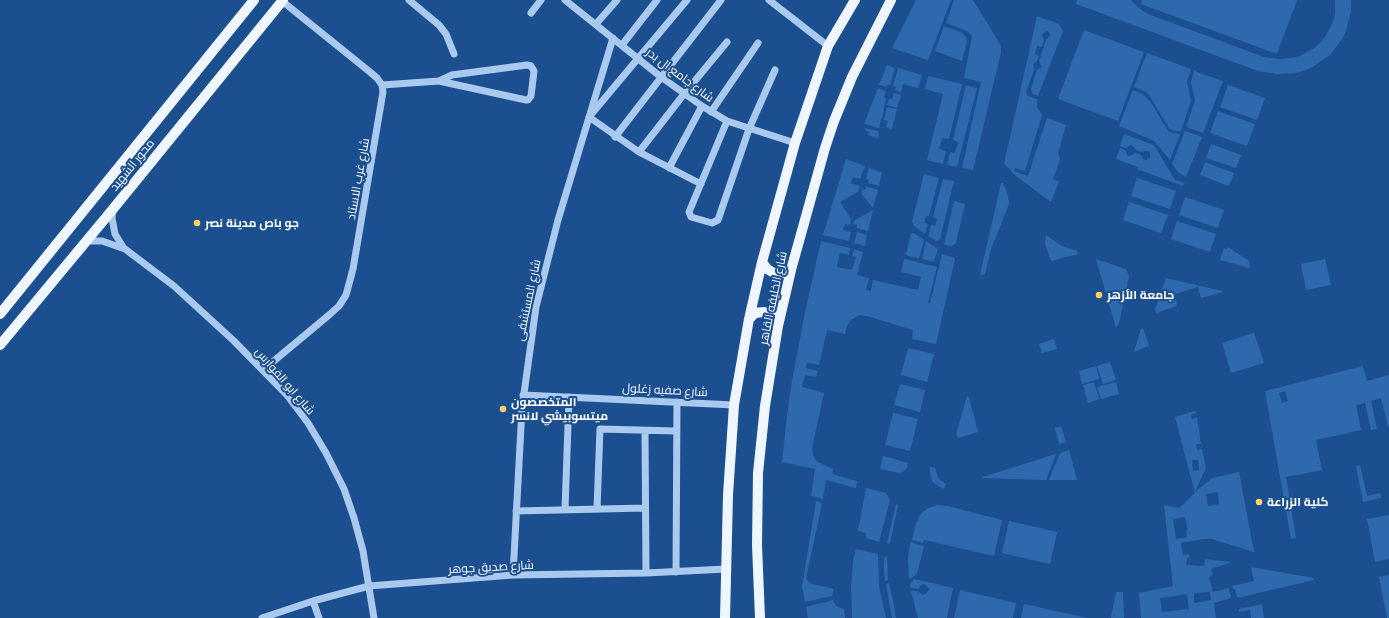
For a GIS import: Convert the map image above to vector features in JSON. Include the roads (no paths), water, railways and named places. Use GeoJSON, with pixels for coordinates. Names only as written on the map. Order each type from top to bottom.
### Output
{"type":"FeatureCollection","features":[{"type":"Feature","properties":{"kind":"main road","name":"محور الشهيد"},"geometry":{"type":"LineString","coordinates":[[0,314],[254,0]]}},
{"type":"Feature","properties":{"kind":"main road","name":"شارع الخليفه القاهر"},"geometry":{"type":"LineString","coordinates":[[725,618],[728,495],[734,405],[749,319],[762,262],[795,143],[828,46],[855,0]]}},
{"type":"Feature","properties":{"kind":"main road","name":"شارع الخليفه القاهر"},"geometry":{"type":"LineString","coordinates":[[760,618],[757,545],[758,473],[765,406],[778,326],[790,270],[834,120],[852,77],[891,0]]}},
{"type":"Feature","properties":{"kind":"main road","name":"محور الشهيد"},"geometry":{"type":"LineString","coordinates":[[0,345],[282,1]]}},
{"type":"Feature","properties":{"kind":"main road"},"geometry":{"type":"LineString","coordinates":[[762,262],[767,269],[774,273],[783,273],[790,270]]}},
{"type":"Feature","properties":{"kind":"main road"},"geometry":{"type":"LineString","coordinates":[[749,319],[755,313],[764,312],[775,318],[778,326]]}},
{"type":"Feature","properties":{"kind":"street"},"geometry":{"type":"LineString","coordinates":[[409,0],[446,34],[454,54]]}},
{"type":"Feature","properties":{"kind":"street"},"geometry":{"type":"LineString","coordinates":[[531,13],[541,0]]}},
{"type":"Feature","properties":{"kind":"street","name":"شارع جامع ال بدر"},"geometry":{"type":"LineString","coordinates":[[565,0],[661,77],[711,112],[726,121],[795,143]]}},
{"type":"Feature","properties":{"kind":"street"},"geometry":{"type":"LineString","coordinates":[[596,24],[617,0]]}},
{"type":"Feature","properties":{"kind":"street"},"geometry":{"type":"LineString","coordinates":[[622,45],[658,0]]}},
{"type":"Feature","properties":{"kind":"street"},"geometry":{"type":"LineString","coordinates":[[687,0],[589,117],[615,137],[639,152],[701,184]]}},
{"type":"Feature","properties":{"kind":"street"},"geometry":{"type":"LineString","coordinates":[[615,137],[721,0]]}},
{"type":"Feature","properties":{"kind":"street"},"geometry":{"type":"LineString","coordinates":[[769,0],[828,46]]}},
{"type":"Feature","properties":{"kind":"street"},"geometry":{"type":"LineString","coordinates":[[282,1],[370,72],[382,85],[440,81],[528,100],[531,96],[533,69],[531,66],[527,65],[452,75],[440,81]]}},
{"type":"Feature","properties":{"kind":"street","name":"شارع المستشفى"},"geometry":{"type":"LineString","coordinates":[[513,575],[523,395],[536,307],[558,220],[614,38]]}},
{"type":"Feature","properties":{"kind":"street"},"geometry":{"type":"LineString","coordinates":[[639,152],[726,42]]}},
{"type":"Feature","properties":{"kind":"street"},"geometry":{"type":"LineString","coordinates":[[711,112],[758,43]]}},
{"type":"Feature","properties":{"kind":"street"},"geometry":{"type":"LineString","coordinates":[[726,121],[690,210],[690,215],[709,222],[716,222],[718,220],[749,129],[775,70]]}},
{"type":"Feature","properties":{"kind":"street","name":"شارع غرب الاستاد"},"geometry":{"type":"LineString","coordinates":[[263,370],[330,315],[339,306],[346,295],[351,282],[382,107],[382,85]]}},
{"type":"Feature","properties":{"kind":"street"},"geometry":{"type":"LineString","coordinates":[[669,168],[702,106]]}},
{"type":"Feature","properties":{"kind":"street","name":"شارع ابو الفوارس"},"geometry":{"type":"LineString","coordinates":[[113,209],[112,218],[115,234],[125,249]]}},
{"type":"Feature","properties":{"kind":"street","name":"شارع ابو الفوارس"},"geometry":{"type":"LineString","coordinates":[[86,241],[102,241],[125,249],[174,286],[205,313],[263,370],[286,395],[308,423],[326,453],[344,489],[354,518],[363,551],[374,618]]}},
{"type":"Feature","properties":{"kind":"street","name":"شارع صفيه زغلول"},"geometry":{"type":"LineString","coordinates":[[523,395],[734,405]]}},
{"type":"Feature","properties":{"kind":"street"},"geometry":{"type":"LineString","coordinates":[[565,510],[569,397]]}},
{"type":"Feature","properties":{"kind":"street"},"geometry":{"type":"LineString","coordinates":[[676,572],[677,402]]}},
{"type":"Feature","properties":{"kind":"street"},"geometry":{"type":"LineString","coordinates":[[597,509],[600,429],[676,431]]}},
{"type":"Feature","properties":{"kind":"street"},"geometry":{"type":"LineString","coordinates":[[645,431],[646,573]]}},
{"type":"Feature","properties":{"kind":"street"},"geometry":{"type":"LineString","coordinates":[[516,511],[645,508]]}},
{"type":"Feature","properties":{"kind":"street","name":"شارع صديق جوهر"},"geometry":{"type":"LineString","coordinates":[[262,618],[313,601],[369,586],[513,575],[646,573],[726,569]]}},
{"type":"Feature","properties":{"kind":"street"},"geometry":{"type":"LineString","coordinates":[[313,601],[319,618]]}},
{"type":"Feature","properties":{"kind":"place","name":"جو باص مدينة نصر"},"geometry":{"type":"Point","coordinates":[197,223]}},
{"type":"Feature","properties":{"kind":"place","name":"جامعة الأزهر"},"geometry":{"type":"Point","coordinates":[1099,295]}},
{"type":"Feature","properties":{"kind":"place","name":"المتخصصون ميتسوبيشي لانسر"},"geometry":{"type":"Point","coordinates":[503,409]}},
{"type":"Feature","properties":{"kind":"place","name":"كلية الزراعة"},"geometry":{"type":"Point","coordinates":[1259,502]}}]}
